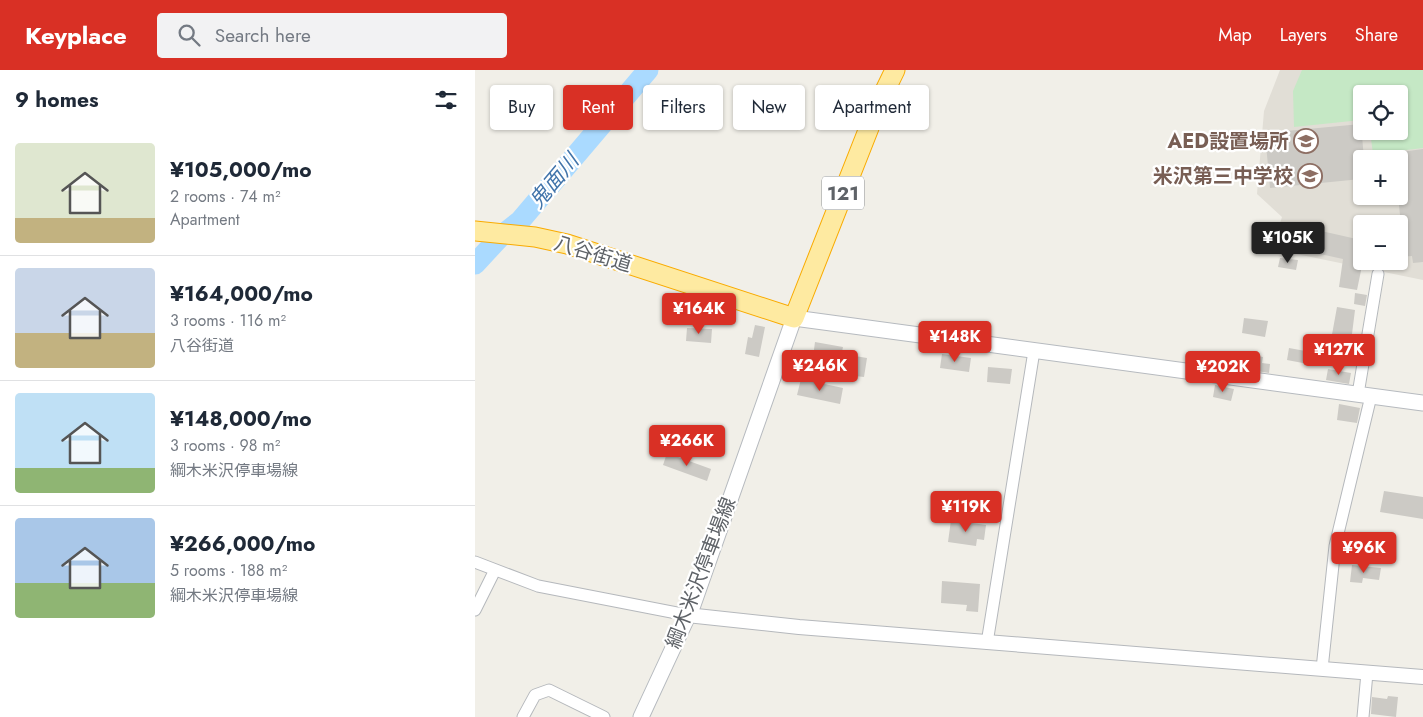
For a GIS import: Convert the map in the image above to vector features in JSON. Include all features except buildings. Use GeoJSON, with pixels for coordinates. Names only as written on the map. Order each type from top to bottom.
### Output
{"type":"FeatureCollection","features":[{"type":"Feature","properties":{"kind":"highway","name":"121"},"geometry":{"type":"LineString","coordinates":[[795,318],[879,105],[895,70]]}},
{"type":"Feature","properties":{"kind":"highway","name":"八谷街道"},"geometry":{"type":"LineString","coordinates":[[475,231],[535,237],[567,244],[795,318]]}},
{"type":"Feature","properties":{"kind":"main road"},"geometry":{"type":"LineString","coordinates":[[795,318],[1423,403]]}},
{"type":"Feature","properties":{"kind":"main road","name":"綱木米沢停車場線"},"geometry":{"type":"LineString","coordinates":[[641,717],[704,574],[795,318]]}},
{"type":"Feature","properties":{"kind":"street"},"geometry":{"type":"LineString","coordinates":[[1322,668],[1335,546],[1364,395],[1378,274]]}},
{"type":"Feature","properties":{"kind":"street"},"geometry":{"type":"LineString","coordinates":[[987,642],[1034,351]]}},
{"type":"Feature","properties":{"kind":"street"},"geometry":{"type":"LineString","coordinates":[[475,562],[539,586],[687,615],[799,627],[1423,677]]}},
{"type":"Feature","properties":{"kind":"street"},"geometry":{"type":"LineString","coordinates":[[475,610],[495,570]]}},
{"type":"Feature","properties":{"kind":"street"},"geometry":{"type":"LineString","coordinates":[[1363,717],[1367,673]]}},
{"type":"Feature","properties":{"kind":"street"},"geometry":{"type":"LineString","coordinates":[[523,717],[535,695],[549,690],[604,717]]}},
{"type":"Feature","properties":{"kind":"shaded area","name":"米沢第三中学校"},"geometry":{"type":"Polygon","coordinates":[[[1280,70],[1423,70],[1423,280],[1374,270],[1408,270],[1408,215],[1353,215],[1353,266],[1272,249],[1282,217],[1257,194],[1264,111],[1280,70]]]}},
{"type":"Feature","properties":{"kind":"green space"},"geometry":{"type":"Polygon","coordinates":[[[1302,70],[1423,70],[1423,148],[1372,150],[1371,140],[1408,140],[1408,85],[1353,85],[1353,121],[1294,127],[1293,91],[1302,70]]]}},
{"type":"Feature","properties":{"kind":"waterway","name":"鬼面川"},"geometry":{"type":"LineString","coordinates":[[475,264],[501,236],[520,221],[648,70]]}},
{"type":"Feature","properties":{"kind":"place","name":"AED設置場所"},"geometry":{"type":"Point","coordinates":[1306,141]}},
{"type":"Feature","properties":{"kind":"place","name":"米沢第三中学校"},"geometry":{"type":"Point","coordinates":[1310,176]}}]}
